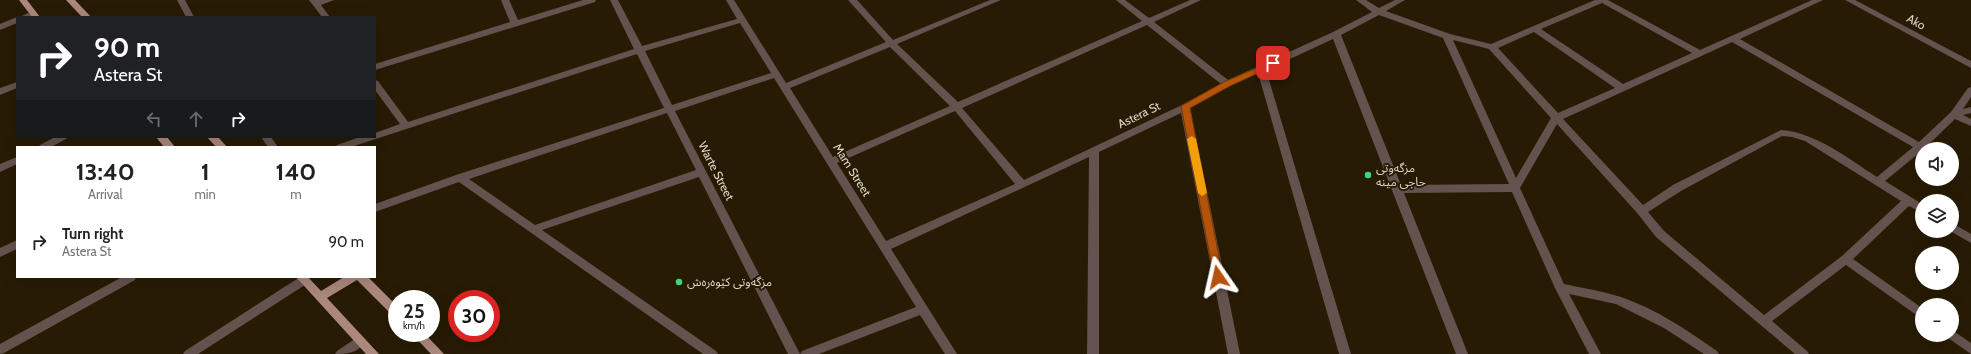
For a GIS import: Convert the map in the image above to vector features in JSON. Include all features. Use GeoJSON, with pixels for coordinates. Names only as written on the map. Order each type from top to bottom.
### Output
{"type":"FeatureCollection","features":[{"type":"Feature","properties":{"kind":"main road"},"geometry":{"type":"LineString","coordinates":[[23,0],[30,16]]}},
{"type":"Feature","properties":{"kind":"main road"},"geometry":{"type":"LineString","coordinates":[[70,0],[86,16]]}},
{"type":"Feature","properties":{"kind":"main road"},"geometry":{"type":"LineString","coordinates":[[162,138],[169,146]]}},
{"type":"Feature","properties":{"kind":"main road"},"geometry":{"type":"LineString","coordinates":[[213,138],[221,146]]}},
{"type":"Feature","properties":{"kind":"main road"},"geometry":{"type":"LineString","coordinates":[[303,278],[373,354]]}},
{"type":"Feature","properties":{"kind":"main road"},"geometry":{"type":"LineString","coordinates":[[320,297],[351,278]]}},
{"type":"Feature","properties":{"kind":"main road"},"geometry":{"type":"LineString","coordinates":[[362,278],[388,304]]}},
{"type":"Feature","properties":{"kind":"main road"},"geometry":{"type":"LineString","coordinates":[[426,342],[438,354]]}},
{"type":"Feature","properties":{"kind":"street"},"geometry":{"type":"LineString","coordinates":[[181,0],[189,16]]}},
{"type":"Feature","properties":{"kind":"street"},"geometry":{"type":"LineString","coordinates":[[325,16],[315,2],[330,0]]}},
{"type":"Feature","properties":{"kind":"street"},"geometry":{"type":"LineString","coordinates":[[505,0],[515,23]]}},
{"type":"Feature","properties":{"kind":"street"},"geometry":{"type":"LineString","coordinates":[[376,67],[592,0]]}},
{"type":"Feature","properties":{"kind":"street","name":"Warte Street"},"geometry":{"type":"LineString","coordinates":[[614,0],[794,354]]}},
{"type":"Feature","properties":{"kind":"street","name":"Mam Street"},"geometry":{"type":"LineString","coordinates":[[730,0],[951,354]]}},
{"type":"Feature","properties":{"kind":"street"},"geometry":{"type":"LineString","coordinates":[[852,0],[891,43],[956,106],[1022,185]]}},
{"type":"Feature","properties":{"kind":"street"},"geometry":{"type":"LineString","coordinates":[[973,0],[980,7]]}},
{"type":"Feature","properties":{"kind":"street"},"geometry":{"type":"LineString","coordinates":[[784,87],[997,0]]}},
{"type":"Feature","properties":{"kind":"street"},"geometry":{"type":"LineString","coordinates":[[1120,0],[1227,84]]}},
{"type":"Feature","properties":{"kind":"street"},"geometry":{"type":"LineString","coordinates":[[831,162],[1197,0]]}},
{"type":"Feature","properties":{"kind":"street"},"geometry":{"type":"LineString","coordinates":[[1360,0],[1379,12],[1447,36],[1492,47],[1642,211],[1660,234],[1803,354]]}},
{"type":"Feature","properties":{"kind":"street"},"geometry":{"type":"LineString","coordinates":[[1492,47],[1602,0],[1700,54]]}},
{"type":"Feature","properties":{"kind":"street"},"geometry":{"type":"LineString","coordinates":[[1515,188],[1556,118],[1819,0]]}},
{"type":"Feature","properties":{"kind":"street","name":"Ako"},"geometry":{"type":"LineString","coordinates":[[1849,0],[1971,65]]}},
{"type":"Feature","properties":{"kind":"street","name":"Astera St"},"geometry":{"type":"LineString","coordinates":[[884,247],[1022,185],[1227,84],[1336,34],[1398,1]]}},
{"type":"Feature","properties":{"kind":"street"},"geometry":{"type":"LineString","coordinates":[[0,27],[16,20]]}},
{"type":"Feature","properties":{"kind":"street"},"geometry":{"type":"LineString","coordinates":[[376,136],[639,50],[742,20]]}},
{"type":"Feature","properties":{"kind":"street"},"geometry":{"type":"LineString","coordinates":[[1534,28],[1623,89]]}},
{"type":"Feature","properties":{"kind":"street"},"geometry":{"type":"LineString","coordinates":[[1336,34],[1462,354]]}},
{"type":"Feature","properties":{"kind":"street"},"geometry":{"type":"LineString","coordinates":[[1447,36],[1560,288],[1595,354]]}},
{"type":"Feature","properties":{"kind":"street"},"geometry":{"type":"LineString","coordinates":[[1733,39],[1915,144]]}},
{"type":"Feature","properties":{"kind":"street"},"geometry":{"type":"LineString","coordinates":[[1261,69],[1344,354]]}},
{"type":"Feature","properties":{"kind":"street"},"geometry":{"type":"LineString","coordinates":[[376,208],[669,108],[776,74]]}},
{"type":"Feature","properties":{"kind":"street"},"geometry":{"type":"LineString","coordinates":[[0,92],[16,84]]}},
{"type":"Feature","properties":{"kind":"street"},"geometry":{"type":"LineString","coordinates":[[376,84],[406,126]]}},
{"type":"Feature","properties":{"kind":"street"},"geometry":{"type":"LineString","coordinates":[[1925,142],[1954,114],[1971,90]]}},
{"type":"Feature","properties":{"kind":"street"},"geometry":{"type":"LineString","coordinates":[[1185,106],[1234,354]]}},
{"type":"Feature","properties":{"kind":"street"},"geometry":{"type":"LineString","coordinates":[[1954,114],[1971,110]]}},
{"type":"Feature","properties":{"kind":"street"},"geometry":{"type":"LineString","coordinates":[[1954,114],[1971,123]]}},
{"type":"Feature","properties":{"kind":"street"},"geometry":{"type":"LineString","coordinates":[[1642,211],[1677,188],[1780,133],[1793,134],[1808,139],[1915,204]]}},
{"type":"Feature","properties":{"kind":"street"},"geometry":{"type":"LineString","coordinates":[[45,146],[61,138]]}},
{"type":"Feature","properties":{"kind":"street"},"geometry":{"type":"LineString","coordinates":[[343,146],[368,138]]}},
{"type":"Feature","properties":{"kind":"street"},"geometry":{"type":"LineString","coordinates":[[1093,354],[1094,150]]}},
{"type":"Feature","properties":{"kind":"street"},"geometry":{"type":"LineString","coordinates":[[1877,182],[1915,151]]}},
{"type":"Feature","properties":{"kind":"street"},"geometry":{"type":"LineString","coordinates":[[0,168],[16,160]]}},
{"type":"Feature","properties":{"kind":"street"},"geometry":{"type":"LineString","coordinates":[[534,229],[701,172]]}},
{"type":"Feature","properties":{"kind":"street"},"geometry":{"type":"LineString","coordinates":[[460,178],[712,354]]}},
{"type":"Feature","properties":{"kind":"street"},"geometry":{"type":"LineString","coordinates":[[1397,189],[1515,188]]}},
{"type":"Feature","properties":{"kind":"street"},"geometry":{"type":"LineString","coordinates":[[1764,321],[1846,259],[1908,200]]}},
{"type":"Feature","properties":{"kind":"street"},"geometry":{"type":"LineString","coordinates":[[1959,231],[1971,238]]}},
{"type":"Feature","properties":{"kind":"street"},"geometry":{"type":"LineString","coordinates":[[0,253],[16,245]]}},
{"type":"Feature","properties":{"kind":"street"},"geometry":{"type":"LineString","coordinates":[[1846,259],[1915,309]]}},
{"type":"Feature","properties":{"kind":"street"},"geometry":{"type":"LineString","coordinates":[[0,350],[129,278]]}},
{"type":"Feature","properties":{"kind":"street"},"geometry":{"type":"LineString","coordinates":[[189,354],[303,278]]}},
{"type":"Feature","properties":{"kind":"street"},"geometry":{"type":"LineString","coordinates":[[1560,288],[1618,301],[1639,310],[1689,337],[1713,354]]}},
{"type":"Feature","properties":{"kind":"street"},"geometry":{"type":"LineString","coordinates":[[806,354],[923,309]]}},
{"type":"Feature","properties":{"kind":"street"},"geometry":{"type":"LineString","coordinates":[[341,354],[359,340]]}},
{"type":"Feature","properties":{"kind":"street"},"geometry":{"type":"LineString","coordinates":[[1959,340],[1971,349]]}},
{"type":"Feature","properties":{"kind":"slow traffic"},"geometry":{"type":"LineString","coordinates":[[1192,139],[1202,193]]}},
{"type":"Feature","properties":{"kind":"place","name":"مزگەوتی حاجی مینە"},"geometry":{"type":"Point","coordinates":[1368,175]}},
{"type":"Feature","properties":{"kind":"place","name":"مزگەوتی کێوەرەش"},"geometry":{"type":"Point","coordinates":[679,282]}},
{"type":"Feature","properties":{"kind":"route"},"geometry":{"type":"LineString","coordinates":[[1218,277],[1185,106],[1227,84],[1273,63]]}}]}
